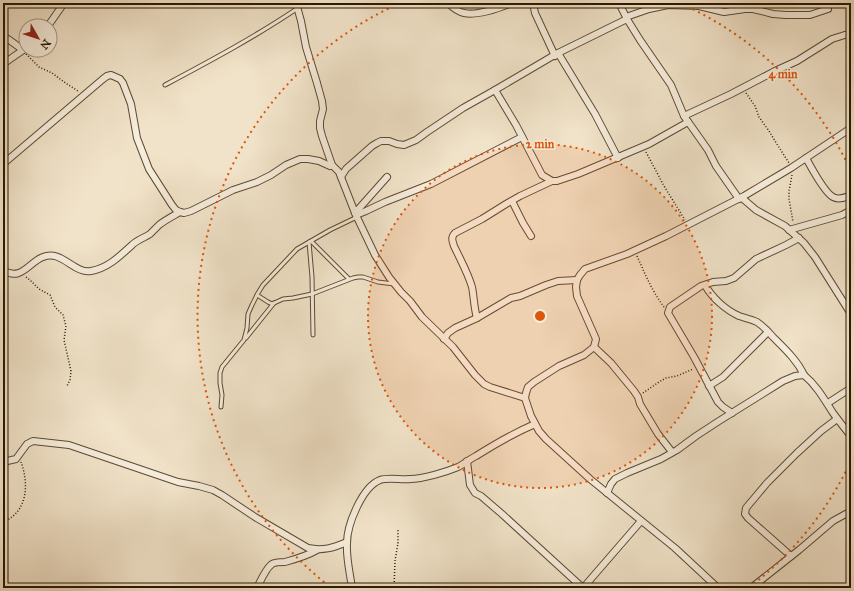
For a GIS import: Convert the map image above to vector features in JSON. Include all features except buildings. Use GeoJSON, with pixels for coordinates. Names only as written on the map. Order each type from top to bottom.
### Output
{"type":"FeatureCollection","features":[{"type":"Feature","properties":{"kind":"street"},"geometry":{"type":"LineString","coordinates":[[54,18],[64,3]]}},
{"type":"Feature","properties":{"kind":"street"},"geometry":{"type":"LineString","coordinates":[[448,3],[456,10],[473,14],[511,3]]}},
{"type":"Feature","properties":{"kind":"street"},"geometry":{"type":"LineString","coordinates":[[533,3],[535,13],[556,54],[595,114],[618,158]]}},
{"type":"Feature","properties":{"kind":"street"},"geometry":{"type":"LineString","coordinates":[[619,3],[640,40],[671,85],[686,119],[708,150],[716,166],[740,198],[756,210],[792,229],[815,257],[851,314]]}},
{"type":"Feature","properties":{"kind":"street"},"geometry":{"type":"LineString","coordinates":[[341,177],[346,169],[376,143],[381,141],[404,145],[416,140],[457,112],[556,54],[627,18],[649,9],[668,5],[699,6],[724,12],[753,9],[786,15],[810,15],[828,9]]}},
{"type":"Feature","properties":{"kind":"street"},"geometry":{"type":"LineString","coordinates":[[297,6],[306,47],[323,109],[320,128],[332,166]]}},
{"type":"Feature","properties":{"kind":"street"},"geometry":{"type":"LineString","coordinates":[[476,318],[471,284],[452,240],[452,236],[455,233],[512,201],[552,181],[557,181],[643,147],[686,119],[797,61],[832,39],[851,33]]}},
{"type":"Feature","properties":{"kind":"street"},"geometry":{"type":"LineString","coordinates":[[3,37],[18,45]]}},
{"type":"Feature","properties":{"kind":"street"},"geometry":{"type":"LineString","coordinates":[[3,64],[18,53]]}},
{"type":"Feature","properties":{"kind":"street"},"geometry":{"type":"LineString","coordinates":[[3,164],[107,76],[111,75],[120,79],[126,91],[131,104],[137,138],[149,169],[172,205],[180,212],[184,213],[198,208],[233,190],[270,176],[286,165],[300,159],[308,159],[332,166],[339,172],[356,215],[375,255],[389,277],[422,316],[455,350],[484,384],[526,398]]}},
{"type":"Feature","properties":{"kind":"street"},"geometry":{"type":"LineString","coordinates":[[495,90],[516,124],[542,175],[552,181]]}},
{"type":"Feature","properties":{"kind":"street"},"geometry":{"type":"LineString","coordinates":[[718,588],[675,548],[590,479],[546,439],[530,416],[526,393],[528,387],[534,382],[559,366],[584,355],[594,347],[596,339],[577,296],[577,280],[585,269],[635,250],[740,198],[793,167],[851,128]]}},
{"type":"Feature","properties":{"kind":"street"},"geometry":{"type":"LineString","coordinates":[[356,215],[431,184],[522,137]]}},
{"type":"Feature","properties":{"kind":"street"},"geometry":{"type":"LineString","coordinates":[[806,158],[828,193],[838,199],[849,196]]}},
{"type":"Feature","properties":{"kind":"street"},"geometry":{"type":"LineString","coordinates":[[356,215],[387,177]]}},
{"type":"Feature","properties":{"kind":"street"},"geometry":{"type":"LineString","coordinates":[[512,201],[531,236]]}},
{"type":"Feature","properties":{"kind":"street"},"geometry":{"type":"LineString","coordinates":[[792,229],[842,215],[851,210]]}},
{"type":"Feature","properties":{"kind":"street"},"geometry":{"type":"LineString","coordinates":[[4,273],[17,274],[43,257],[49,256],[60,258],[83,271],[93,271],[110,264],[132,245],[169,218],[180,212]]}},
{"type":"Feature","properties":{"kind":"street"},"geometry":{"type":"LineString","coordinates":[[732,413],[718,402],[668,313],[670,307],[701,286],[734,278],[756,259],[799,238]]}},
{"type":"Feature","properties":{"kind":"street"},"geometry":{"type":"LineString","coordinates":[[444,339],[448,333],[455,328],[511,298],[558,281],[577,280]]}},
{"type":"Feature","properties":{"kind":"street"},"geometry":{"type":"LineString","coordinates":[[705,285],[713,297],[730,310],[739,316],[756,322],[763,327],[794,358],[804,375],[828,403],[837,419],[851,436]]}},
{"type":"Feature","properties":{"kind":"street"},"geometry":{"type":"LineString","coordinates":[[709,386],[723,377],[768,332]]}},
{"type":"Feature","properties":{"kind":"street"},"geometry":{"type":"LineString","coordinates":[[594,347],[611,363],[638,397],[640,404],[658,434],[672,452]]}},
{"type":"Feature","properties":{"kind":"street"},"geometry":{"type":"LineString","coordinates":[[607,493],[615,479],[638,468],[654,463],[783,381],[795,376],[804,375]]}},
{"type":"Feature","properties":{"kind":"street"},"geometry":{"type":"LineString","coordinates":[[828,403],[851,388]]}},
{"type":"Feature","properties":{"kind":"street"},"geometry":{"type":"LineString","coordinates":[[791,556],[748,518],[745,514],[746,508],[767,483],[797,453],[821,431],[837,419]]}},
{"type":"Feature","properties":{"kind":"street"},"geometry":{"type":"LineString","coordinates":[[352,588],[347,542],[349,528],[359,502],[374,483],[381,480],[412,479],[444,472],[459,466],[519,431],[535,424]]}},
{"type":"Feature","properties":{"kind":"street"},"geometry":{"type":"LineString","coordinates":[[3,462],[13,460],[27,444],[33,442],[69,445],[178,482],[213,490],[222,494],[255,517],[308,548],[317,550]]}},
{"type":"Feature","properties":{"kind":"street"},"geometry":{"type":"LineString","coordinates":[[467,461],[470,485],[475,493],[481,496],[502,514],[583,588],[641,521]]}},
{"type":"Feature","properties":{"kind":"street"},"geometry":{"type":"LineString","coordinates":[[751,588],[833,521],[851,511]]}},
{"type":"Feature","properties":{"kind":"street"},"geometry":{"type":"LineString","coordinates":[[257,588],[273,564],[302,557],[317,550],[347,542]]}},
{"type":"Feature","properties":{"kind":"lane"},"geometry":{"type":"LineString","coordinates":[[164,85],[245,42],[272,25],[297,6]]}},
{"type":"Feature","properties":{"kind":"lane"},"geometry":{"type":"LineString","coordinates":[[244,340],[248,314],[263,285],[297,249],[356,215]]}},
{"type":"Feature","properties":{"kind":"lane"},"geometry":{"type":"LineString","coordinates":[[310,241],[349,279]]}},
{"type":"Feature","properties":{"kind":"lane"},"geometry":{"type":"LineString","coordinates":[[310,241],[313,336]]}},
{"type":"Feature","properties":{"kind":"lane"},"geometry":{"type":"LineString","coordinates":[[257,295],[270,304],[283,299],[312,294],[349,279],[358,277],[395,284]]}},
{"type":"Feature","properties":{"kind":"lane"},"geometry":{"type":"LineString","coordinates":[[222,407],[220,373],[222,367],[274,303]]}},
{"type":"Feature","properties":{"kind":"path"},"geometry":{"type":"LineString","coordinates":[[32,58],[39,67],[52,73],[85,95]]}},
{"type":"Feature","properties":{"kind":"path"},"geometry":{"type":"LineString","coordinates":[[743,88],[755,106],[759,117],[793,167],[789,199],[792,229]]}},
{"type":"Feature","properties":{"kind":"path"},"geometry":{"type":"LineString","coordinates":[[643,147],[664,186],[688,225]]}},
{"type":"Feature","properties":{"kind":"path"},"geometry":{"type":"LineString","coordinates":[[635,250],[646,279],[668,313]]}},
{"type":"Feature","properties":{"kind":"path"},"geometry":{"type":"LineString","coordinates":[[17,274],[30,280],[50,295],[55,307],[63,315],[66,326],[64,340],[71,371],[70,380],[67,386]]}},
{"type":"Feature","properties":{"kind":"path"},"geometry":{"type":"LineString","coordinates":[[638,397],[666,378],[677,376],[699,366]]}},
{"type":"Feature","properties":{"kind":"path"},"geometry":{"type":"LineString","coordinates":[[3,522],[14,515],[24,502],[26,481],[18,456]]}},
{"type":"Feature","properties":{"kind":"path"},"geometry":{"type":"LineString","coordinates":[[394,588],[398,529]]}}]}
